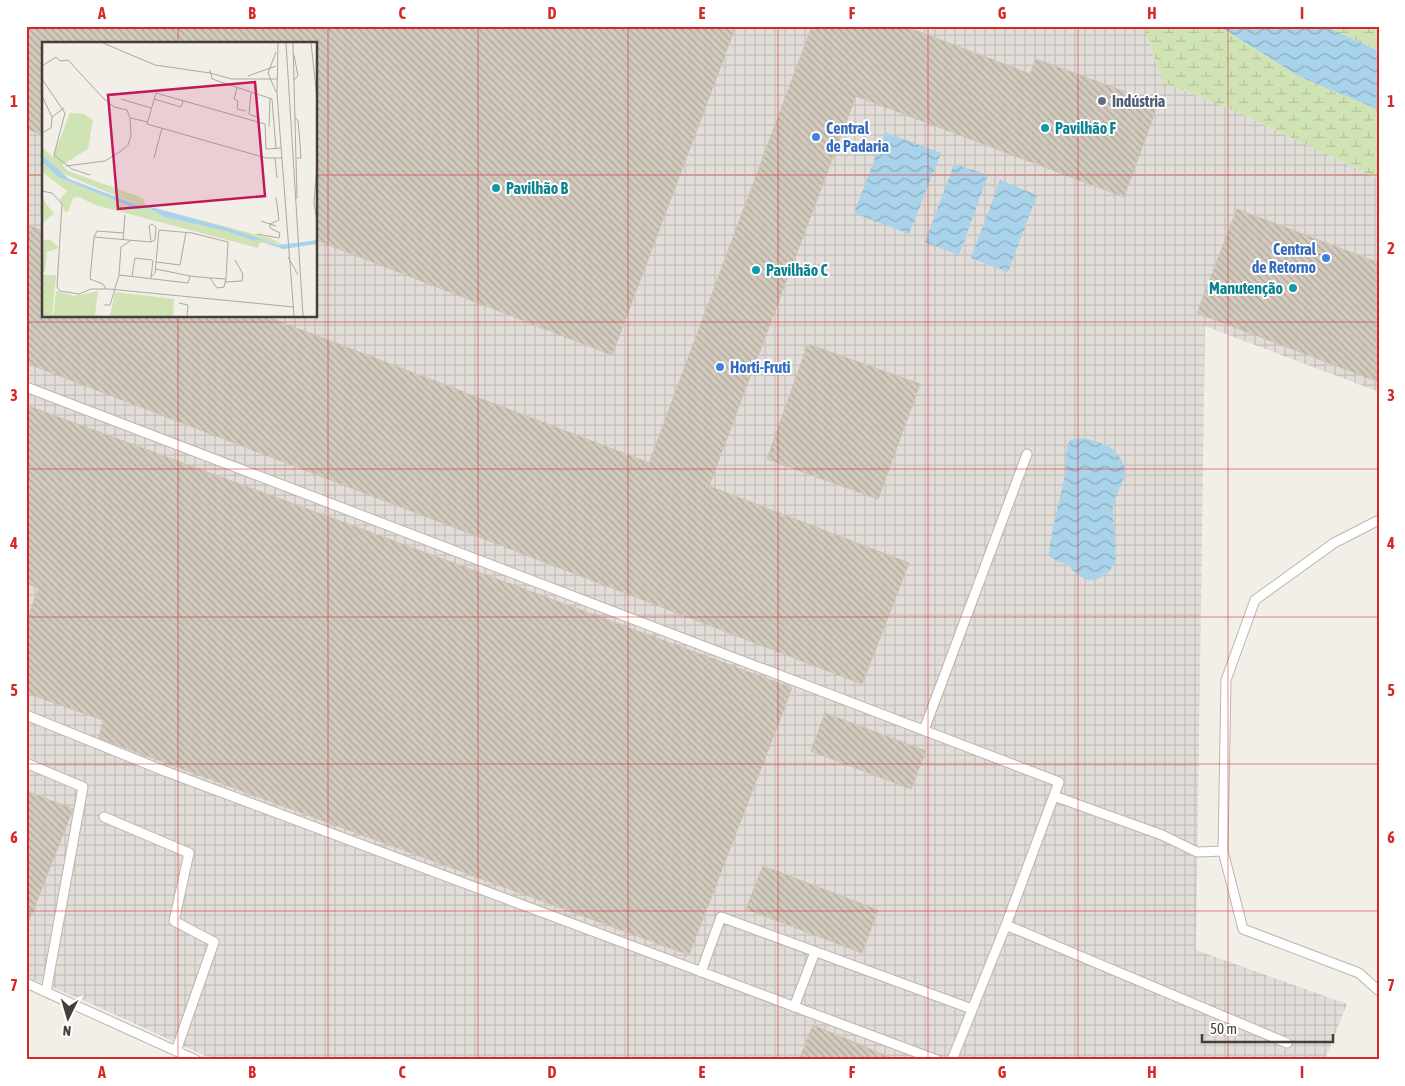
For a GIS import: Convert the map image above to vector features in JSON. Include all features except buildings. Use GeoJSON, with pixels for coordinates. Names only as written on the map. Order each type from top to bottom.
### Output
{"type":"FeatureCollection","features":[{"type":"Feature","properties":{"kind":"lane"},"geometry":{"type":"LineString","coordinates":[[26,387],[1059,782],[1006,925],[952,1060]]}},
{"type":"Feature","properties":{"kind":"lane"},"geometry":{"type":"LineString","coordinates":[[924,730],[1027,454]]}},
{"type":"Feature","properties":{"kind":"lane"},"geometry":{"type":"LineString","coordinates":[[1379,520],[1334,543],[1255,600],[1226,680],[1223,851],[1243,929],[1359,972],[1379,991]]}},
{"type":"Feature","properties":{"kind":"lane"},"geometry":{"type":"LineString","coordinates":[[26,715],[162,770],[936,1060]]}},
{"type":"Feature","properties":{"kind":"lane"},"geometry":{"type":"LineString","coordinates":[[26,762],[83,787],[46,992]]}},
{"type":"Feature","properties":{"kind":"lane"},"geometry":{"type":"LineString","coordinates":[[1054,796],[1162,835],[1197,852],[1223,851]]}},
{"type":"Feature","properties":{"kind":"lane"},"geometry":{"type":"LineString","coordinates":[[104,817],[189,853],[174,921],[214,942],[176,1051]]}},
{"type":"Feature","properties":{"kind":"lane"},"geometry":{"type":"LineString","coordinates":[[701,972],[721,917],[972,1010]]}},
{"type":"Feature","properties":{"kind":"lane"},"geometry":{"type":"LineString","coordinates":[[1006,925],[1287,1043]]}},
{"type":"Feature","properties":{"kind":"lane"},"geometry":{"type":"LineString","coordinates":[[794,1007],[815,952]]}},
{"type":"Feature","properties":{"kind":"lane"},"geometry":{"type":"LineString","coordinates":[[26,984],[196,1060]]}},
{"type":"Feature","properties":{"kind":"shaded area"},"geometry":{"type":"Polygon","coordinates":[[[26,26],[1144,26],[1162,82],[1228,108],[1379,179],[1379,392],[1205,326],[1196,950],[1347,1004],[1325,1060],[214,1060],[83,1000],[26,977],[26,26]]]}},
{"type":"Feature","properties":{"kind":"green space"},"geometry":{"type":"Polygon","coordinates":[[[1144,26],[1219,26],[1298,76],[1379,110],[1379,179],[1228,108],[1162,82],[1144,26]]]}},
{"type":"Feature","properties":{"kind":"green space"},"geometry":{"type":"Polygon","coordinates":[[[1325,26],[1379,26],[1379,51],[1325,26]]]}},
{"type":"Feature","properties":{"kind":"water"},"geometry":{"type":"Polygon","coordinates":[[[1219,26],[1325,26],[1379,51],[1379,110],[1298,76],[1219,26]]]}},
{"type":"Feature","properties":{"kind":"water"},"geometry":{"type":"Polygon","coordinates":[[[885,132],[941,153],[909,234],[854,213],[885,132]]]}},
{"type":"Feature","properties":{"kind":"water"},"geometry":{"type":"Polygon","coordinates":[[[954,164],[988,175],[959,255],[925,242],[954,164]]]}},
{"type":"Feature","properties":{"kind":"water"},"geometry":{"type":"Polygon","coordinates":[[[1000,180],[1037,195],[1008,272],[971,258],[1000,180]]]}},
{"type":"Feature","properties":{"kind":"water"},"geometry":{"type":"Polygon","coordinates":[[[1084,438],[1101,443],[1114,451],[1122,461],[1125,473],[1113,508],[1116,559],[1109,572],[1095,580],[1080,576],[1066,563],[1058,562],[1049,555],[1065,474],[1068,444],[1070,440],[1084,438]]]}},
{"type":"Feature","properties":{"kind":"place","name":"Indústria"},"geometry":{"type":"Point","coordinates":[1102,101]}},
{"type":"Feature","properties":{"kind":"place","name":"Pavilhão F"},"geometry":{"type":"Point","coordinates":[1045,128]}},
{"type":"Feature","properties":{"kind":"place","name":"Central de Padaria"},"geometry":{"type":"Point","coordinates":[816,137]}},
{"type":"Feature","properties":{"kind":"place","name":"Pavilhão B"},"geometry":{"type":"Point","coordinates":[496,188]}},
{"type":"Feature","properties":{"kind":"place","name":"Central de Retorno"},"geometry":{"type":"Point","coordinates":[1326,258]}},
{"type":"Feature","properties":{"kind":"place","name":"Pavilhão C"},"geometry":{"type":"Point","coordinates":[756,270]}},
{"type":"Feature","properties":{"kind":"place","name":"Manutenção"},"geometry":{"type":"Point","coordinates":[1293,288]}},
{"type":"Feature","properties":{"kind":"place","name":"Horti-Fruti"},"geometry":{"type":"Point","coordinates":[720,367]}}]}
